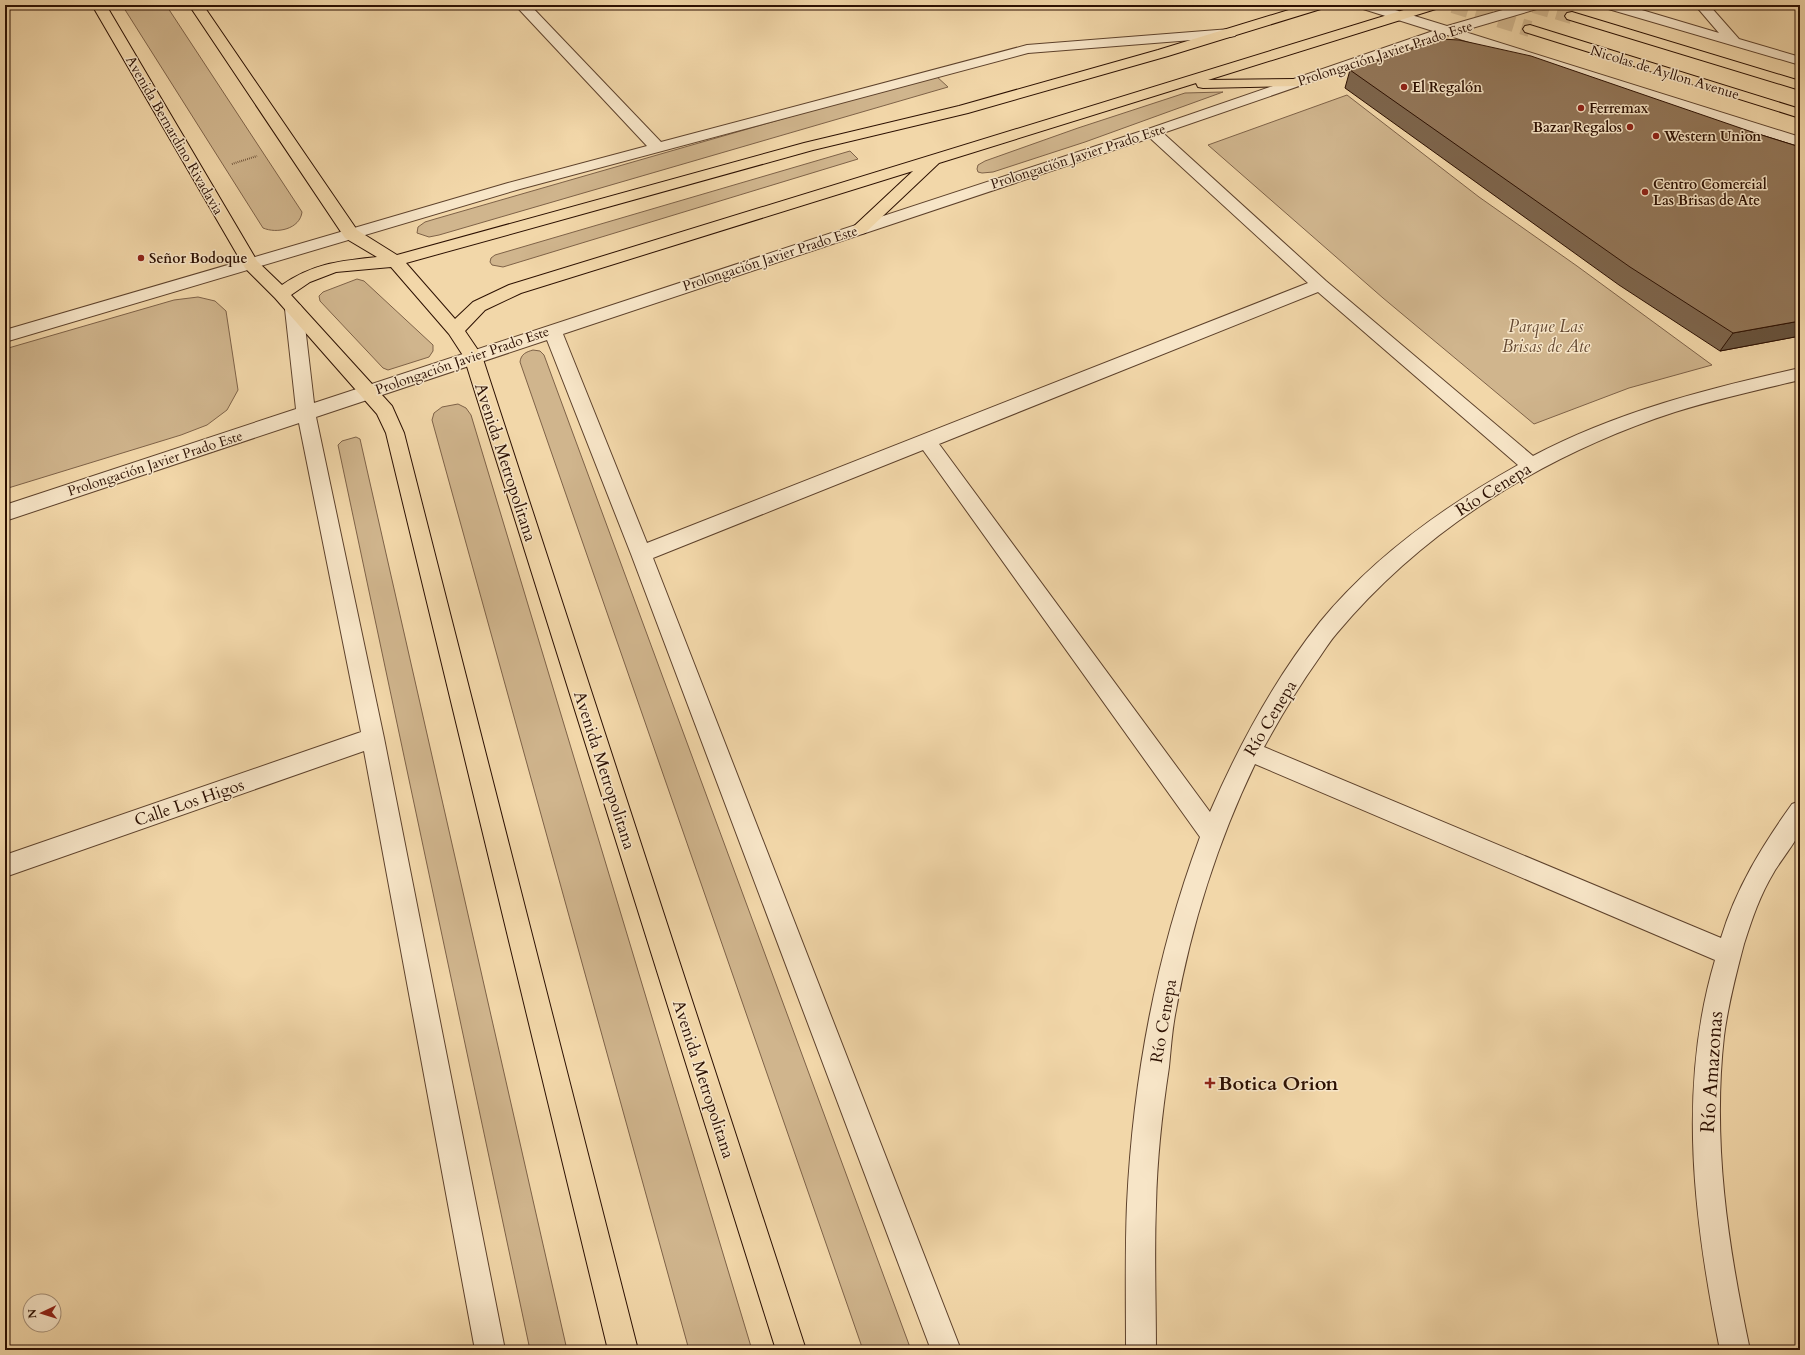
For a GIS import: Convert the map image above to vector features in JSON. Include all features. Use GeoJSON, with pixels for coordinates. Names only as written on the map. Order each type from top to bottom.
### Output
{"type":"FeatureCollection","features":[{"type":"Feature","properties":{"kind":"main road","name":"Avenida Bernardino Rivadavia"},"geometry":{"type":"LineString","coordinates":[[99,5],[251,264]]}},
{"type":"Feature","properties":{"kind":"main road"},"geometry":{"type":"LineString","coordinates":[[196,5],[351,234]]}},
{"type":"Feature","properties":{"kind":"main road"},"geometry":{"type":"LineString","coordinates":[[288,302],[304,278],[334,267],[395,261],[809,146],[963,110],[1230,33],[1319,5]]}},
{"type":"Feature","properties":{"kind":"main road","name":"Prolongación Javier Prado Este"},"geometry":{"type":"LineString","coordinates":[[455,330],[479,306],[515,289],[1434,5]]}},
{"type":"Feature","properties":{"kind":"main road","name":"Nicolas de Ayllon Avenue"},"geometry":{"type":"LineString","coordinates":[[1572,16],[1800,86]]}},
{"type":"Feature","properties":{"kind":"main road","name":"Nicolas de Ayllon Avenue"},"geometry":{"type":"LineString","coordinates":[[1530,29],[1800,114]]}},
{"type":"Feature","properties":{"kind":"main road"},"geometry":{"type":"LineString","coordinates":[[1174,85],[1295,83]]}},
{"type":"Feature","properties":{"kind":"main road"},"geometry":{"type":"LineString","coordinates":[[859,229],[935,159]]}},
{"type":"Feature","properties":{"kind":"main road","name":"Avenida Metropolitana"},"geometry":{"type":"LineString","coordinates":[[351,234],[395,261],[455,330],[473,356],[791,1350]]}},
{"type":"Feature","properties":{"kind":"main road"},"geometry":{"type":"LineString","coordinates":[[251,264],[288,302],[369,392],[385,411],[395,433],[623,1350]]}},
{"type":"Feature","properties":{"kind":"street"},"geometry":{"type":"LineString","coordinates":[[525,5],[658,148]]}},
{"type":"Feature","properties":{"kind":"street"},"geometry":{"type":"LineString","coordinates":[[1365,5],[1800,142]]}},
{"type":"Feature","properties":{"kind":"street","name":"Prolongación Javier Prado Este"},"geometry":{"type":"LineString","coordinates":[[5,513],[473,356],[1153,132],[1447,31],[1535,5]]}},
{"type":"Feature","properties":{"kind":"street"},"geometry":{"type":"LineString","coordinates":[[1610,5],[1800,61]]}},
{"type":"Feature","properties":{"kind":"street"},"geometry":{"type":"LineString","coordinates":[[1702,5],[1734,41]]}},
{"type":"Feature","properties":{"kind":"street"},"geometry":{"type":"LineString","coordinates":[[5,336],[514,186],[1027,49],[1230,33]]}},
{"type":"Feature","properties":{"kind":"street"},"geometry":{"type":"LineString","coordinates":[[1153,132],[1320,285],[1531,465]]}},
{"type":"Feature","properties":{"kind":"street"},"geometry":{"type":"LineString","coordinates":[[641,554],[1320,285]]}},
{"type":"Feature","properties":{"kind":"street"},"geometry":{"type":"LineString","coordinates":[[288,302],[306,413],[373,738],[490,1350]]}},
{"type":"Feature","properties":{"kind":"street"},"geometry":{"type":"LineString","coordinates":[[552,330],[641,554],[946,1350]]}},
{"type":"Feature","properties":{"kind":"street","name":"Río Cenepa"},"geometry":{"type":"LineString","coordinates":[[1141,1350],[1141,1223],[1149,1108],[1163,1005],[1186,915],[1212,834],[1249,751],[1287,686],[1328,628],[1374,578],[1424,534],[1476,496],[1531,465],[1615,426],[1689,402],[1800,374]]}},
{"type":"Feature","properties":{"kind":"street"},"geometry":{"type":"LineString","coordinates":[[926,440],[1212,834]]}},
{"type":"Feature","properties":{"kind":"street","name":"Calle Los Higos"},"geometry":{"type":"LineString","coordinates":[[5,866],[373,738]]}},
{"type":"Feature","properties":{"kind":"street"},"geometry":{"type":"LineString","coordinates":[[1249,751],[1728,953]]}},
{"type":"Feature","properties":{"kind":"street","name":"Río Amazonas"},"geometry":{"type":"LineString","coordinates":[[1735,1350],[1723,1299],[1710,1206],[1705,1121],[1709,1060],[1715,1004],[1728,953],[1748,897],[1774,848],[1800,812]]}},
{"type":"Feature","properties":{"kind":"path"},"geometry":{"type":"LineString","coordinates":[[199,175],[291,145]]}},
{"type":"Feature","properties":{"kind":"green space"},"geometry":{"type":"Polygon","coordinates":[[[122,5],[166,5],[302,212],[297,223],[287,229],[281,230],[269,230],[263,228],[122,5]]]}},
{"type":"Feature","properties":{"kind":"green space"},"geometry":{"type":"Polygon","coordinates":[[[1178,5],[1226,5],[1218,9],[1166,9],[1178,5]]]}},
{"type":"Feature","properties":{"kind":"green space"},"geometry":{"type":"Polygon","coordinates":[[[935,75],[948,87],[439,235],[429,237],[417,233],[418,227],[425,222],[935,75]]]}},
{"type":"Feature","properties":{"kind":"green space"},"geometry":{"type":"Polygon","coordinates":[[[1223,92],[1085,142],[993,172],[982,173],[978,172],[977,169],[978,165],[985,161],[1078,128],[1185,93],[1223,92]]]}},
{"type":"Feature","properties":{"kind":"green space","name":"Parque Las Brisas de Ate"},"geometry":{"type":"Polygon","coordinates":[[[1347,95],[1479,197],[1577,266],[1712,365],[1629,388],[1534,424],[1383,298],[1208,145],[1347,95]]]}},
{"type":"Feature","properties":{"kind":"green space"},"geometry":{"type":"Polygon","coordinates":[[[850,151],[858,159],[503,267],[492,265],[490,262],[491,258],[495,255],[850,151]]]}},
{"type":"Feature","properties":{"kind":"green space"},"geometry":{"type":"Polygon","coordinates":[[[357,279],[364,281],[433,345],[433,351],[429,357],[388,370],[383,368],[320,301],[319,296],[323,292],[357,279]]]}},
{"type":"Feature","properties":{"kind":"green space"},"geometry":{"type":"Polygon","coordinates":[[[198,297],[215,301],[226,311],[238,390],[227,410],[207,425],[181,435],[5,489],[5,349],[174,300],[198,297]]]}},
{"type":"Feature","properties":{"kind":"green space"},"geometry":{"type":"Polygon","coordinates":[[[533,350],[540,351],[544,355],[911,1350],[863,1350],[520,362],[521,357],[524,354],[533,350]]]}},
{"type":"Feature","properties":{"kind":"green space"},"geometry":{"type":"Polygon","coordinates":[[[458,404],[466,408],[471,415],[752,1350],[689,1350],[432,420],[434,413],[442,407],[458,404]]]}},
{"type":"Feature","properties":{"kind":"green space"},"geometry":{"type":"Polygon","coordinates":[[[356,437],[360,439],[567,1350],[530,1350],[338,445],[342,441],[356,437]]]}},
{"type":"Feature","properties":{"kind":"building","name":"Centro Comercial Las Brisas de Ate"},"geometry":{"type":"Polygon","coordinates":[[[1441,39],[1459,40],[1531,56],[1800,147],[1800,321],[1733,333],[1630,267],[1350,70],[1441,39]]]}},
{"type":"Feature","properties":{"kind":"tunnel"},"geometry":{"type":"LineString","coordinates":[[1453,5],[1530,29]]}},
{"type":"Feature","properties":{"kind":"tunnel"},"geometry":{"type":"LineString","coordinates":[[1534,5],[1572,16]]}},
{"type":"Feature","properties":{"kind":"place","name":"El Regalón"},"geometry":{"type":"Point","coordinates":[1404,87]}},
{"type":"Feature","properties":{"kind":"place","name":"Ferremax"},"geometry":{"type":"Point","coordinates":[1581,108]}},
{"type":"Feature","properties":{"kind":"place","name":"Bazar Regalos"},"geometry":{"type":"Point","coordinates":[1630,127]}},
{"type":"Feature","properties":{"kind":"place","name":"Western Union"},"geometry":{"type":"Point","coordinates":[1656,136]}},
{"type":"Feature","properties":{"kind":"place","name":"Centro Comercial Las Brisas de Ate"},"geometry":{"type":"Point","coordinates":[1645,192]}},
{"type":"Feature","properties":{"kind":"place","name":"Señor Bodoque"},"geometry":{"type":"Point","coordinates":[141,258]}},
{"type":"Feature","properties":{"kind":"place","name":"Botica Orion"},"geometry":{"type":"Point","coordinates":[1210,1083]}}]}
